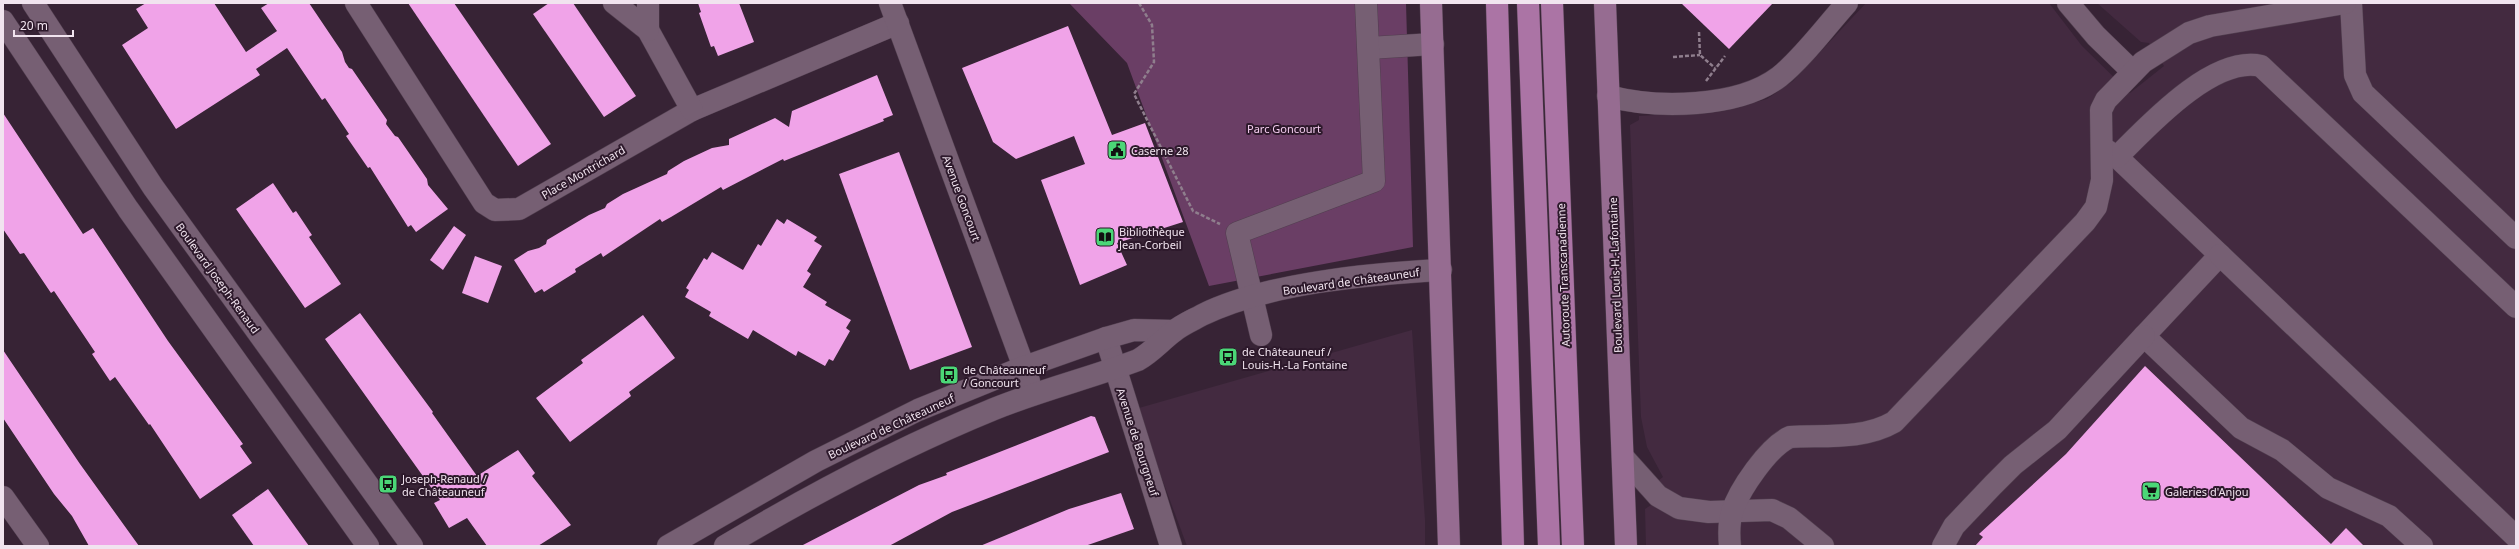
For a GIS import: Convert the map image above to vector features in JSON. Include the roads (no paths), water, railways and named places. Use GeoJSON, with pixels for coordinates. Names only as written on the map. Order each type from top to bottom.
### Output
{"type":"FeatureCollection","features":[{"type":"Feature","properties":{"kind":"highway"},"geometry":{"type":"LineString","coordinates":[[1497,3],[1513,546]]}},
{"type":"Feature","properties":{"kind":"highway"},"geometry":{"type":"LineString","coordinates":[[1528,3],[1549,546]]}},
{"type":"Feature","properties":{"kind":"highway","name":"Autoroute Transcanadienne"},"geometry":{"type":"LineString","coordinates":[[1552,3],[1573,546]]}},
{"type":"Feature","properties":{"kind":"main road"},"geometry":{"type":"LineString","coordinates":[[1431,3],[1449,546]]}},
{"type":"Feature","properties":{"kind":"main road","name":"Boulevard Louis-H.-Lafontaine"},"geometry":{"type":"LineString","coordinates":[[1605,3],[1626,546]]}},
{"type":"Feature","properties":{"kind":"street","name":"Boulevard Joseph-Renaud"},"geometry":{"type":"LineString","coordinates":[[33,3],[153,187],[412,546]]}},
{"type":"Feature","properties":{"kind":"street","name":"Place Montrichard"},"geometry":{"type":"LineString","coordinates":[[356,3],[484,203],[495,210],[519,209],[692,110],[898,24]]}},
{"type":"Feature","properties":{"kind":"street"},"geometry":{"type":"LineString","coordinates":[[614,3],[648,30],[692,110]]}},
{"type":"Feature","properties":{"kind":"street"},"geometry":{"type":"LineString","coordinates":[[648,3],[648,30]]}},
{"type":"Feature","properties":{"kind":"street","name":"Avenue Goncourt"},"geometry":{"type":"LineString","coordinates":[[890,3],[1033,394]]}},
{"type":"Feature","properties":{"kind":"street"},"geometry":{"type":"LineString","coordinates":[[1261,334],[1237,233],[1374,182],[1366,3]]}},
{"type":"Feature","properties":{"kind":"street"},"geometry":{"type":"LineString","coordinates":[[1608,96],[1640,103],[1686,102],[1726,98],[1751,92],[1780,76],[1847,3]]}},
{"type":"Feature","properties":{"kind":"street"},"geometry":{"type":"LineString","coordinates":[[2068,3],[2091,30],[2133,72]]}},
{"type":"Feature","properties":{"kind":"street"},"geometry":{"type":"LineString","coordinates":[[1730,546],[1732,512],[1758,466],[1784,440],[1790,437],[1861,434],[1879,431],[1894,422],[2085,222],[2096,207],[2110,153],[2101,110],[2106,100],[2143,62],[2189,33],[2210,26],[2345,3]]}},
{"type":"Feature","properties":{"kind":"street"},"geometry":{"type":"LineString","coordinates":[[2351,3],[2354,75],[2363,93],[2516,238]]}},
{"type":"Feature","properties":{"kind":"street"},"geometry":{"type":"LineString","coordinates":[[3,21],[128,209],[368,546]]}},
{"type":"Feature","properties":{"kind":"street"},"geometry":{"type":"LineString","coordinates":[[1369,48],[1433,44]]}},
{"type":"Feature","properties":{"kind":"street"},"geometry":{"type":"LineString","coordinates":[[2110,153],[2188,92],[2217,75],[2235,68],[2252,64],[2261,66],[2516,307]]}},
{"type":"Feature","properties":{"kind":"street"},"geometry":{"type":"LineString","coordinates":[[2110,153],[2220,255],[2516,537]]}},
{"type":"Feature","properties":{"kind":"street"},"geometry":{"type":"LineString","coordinates":[[1943,546],[1954,526],[1993,485],[2013,465],[2057,430],[2220,255]]}},
{"type":"Feature","properties":{"kind":"street","name":"Boulevard de Châteauneuf"},"geometry":{"type":"LineString","coordinates":[[724,546],[775,516],[930,436],[1033,394],[1115,369],[1152,352],[1174,331],[1204,314],[1253,297],[1338,281],[1441,270]]}},
{"type":"Feature","properties":{"kind":"street","name":"Boulevard de Châteauneuf"},"geometry":{"type":"LineString","coordinates":[[668,546],[866,435],[918,410],[1024,367],[1106,338],[1134,330],[1174,331]]}},
{"type":"Feature","properties":{"kind":"street"},"geometry":{"type":"LineString","coordinates":[[2144,336],[2241,428],[2282,450],[2328,488],[2388,516],[2422,546]]}},
{"type":"Feature","properties":{"kind":"street","name":"Avenue de Bourgneuf"},"geometry":{"type":"LineString","coordinates":[[1106,338],[1171,546]]}},
{"type":"Feature","properties":{"kind":"street"},"geometry":{"type":"LineString","coordinates":[[1623,457],[1658,496],[1668,503],[1688,510],[1732,512],[1772,510],[1782,513],[1823,546]]}},
{"type":"Feature","properties":{"kind":"street"},"geometry":{"type":"LineString","coordinates":[[3,498],[38,546]]}},
{"type":"Feature","properties":{"kind":"street"},"geometry":{"type":"LineString","coordinates":[[708,523],[724,546]]}},
{"type":"Feature","properties":{"kind":"place","name":"Caserne 28"},"geometry":{"type":"Point","coordinates":[1117,150]}},
{"type":"Feature","properties":{"kind":"place","name":"Bibliothèque Jean-Corbeil"},"geometry":{"type":"Point","coordinates":[1105,237]}},
{"type":"Feature","properties":{"kind":"place","name":"de Châteauneuf / Louis-H.-La Fontaine"},"geometry":{"type":"Point","coordinates":[1228,357]}},
{"type":"Feature","properties":{"kind":"place","name":"de Châteauneuf / Goncourt"},"geometry":{"type":"Point","coordinates":[949,375]}},
{"type":"Feature","properties":{"kind":"place","name":"Joseph-Renaud / de Châteauneuf"},"geometry":{"type":"Point","coordinates":[388,484]}},
{"type":"Feature","properties":{"kind":"place","name":"Galeries d'Anjou"},"geometry":{"type":"Point","coordinates":[2151,491]}},
{"type":"Feature","properties":{"kind":"park label","name":"Parc Goncourt"},"geometry":{"type":"Point","coordinates":[1284,128]}}]}
